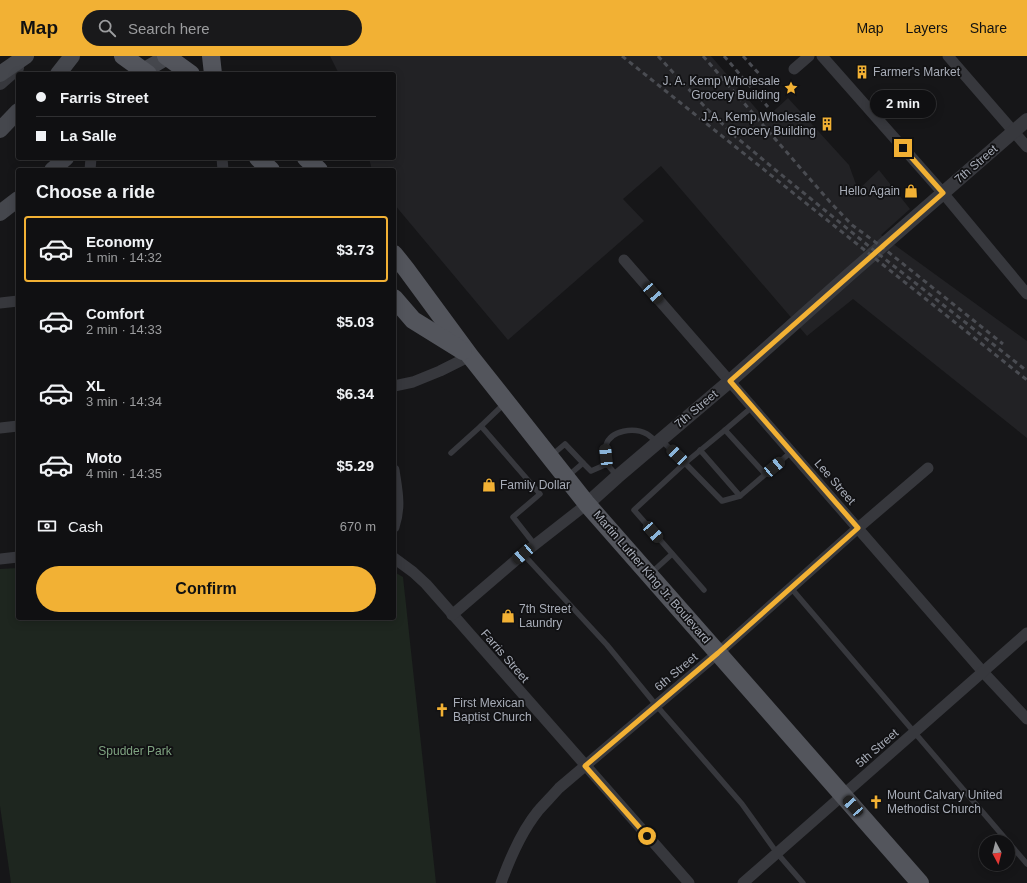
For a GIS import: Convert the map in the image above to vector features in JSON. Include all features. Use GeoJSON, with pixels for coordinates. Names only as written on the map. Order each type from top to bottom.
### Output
{"type":"FeatureCollection","features":[{"type":"Feature","properties":{"kind":"main road"},"geometry":{"type":"LineString","coordinates":[[0,74],[27,56]]}},
{"type":"Feature","properties":{"kind":"main road"},"geometry":{"type":"LineString","coordinates":[[60,72],[72,56]]}},
{"type":"Feature","properties":{"kind":"main road"},"geometry":{"type":"LineString","coordinates":[[123,56],[146,72]]}},
{"type":"Feature","properties":{"kind":"main road"},"geometry":{"type":"LineString","coordinates":[[148,72],[167,56],[188,72]]}},
{"type":"Feature","properties":{"kind":"main road"},"geometry":{"type":"LineString","coordinates":[[211,56],[213,72]]}},
{"type":"Feature","properties":{"kind":"main road"},"geometry":{"type":"LineString","coordinates":[[0,130],[10,118]]}},
{"type":"Feature","properties":{"kind":"main road"},"geometry":{"type":"LineString","coordinates":[[54,168],[64,160]]}},
{"type":"Feature","properties":{"kind":"main road"},"geometry":{"type":"LineString","coordinates":[[260,160],[269,168]]}},
{"type":"Feature","properties":{"kind":"main road"},"geometry":{"type":"LineString","coordinates":[[308,160],[317,168]]}},
{"type":"Feature","properties":{"kind":"main road"},"geometry":{"type":"LineString","coordinates":[[0,213],[16,201]]}},
{"type":"Feature","properties":{"kind":"main road","name":"Martin Luther King Jr. Boulevard"},"geometry":{"type":"LineString","coordinates":[[396,256],[470,356],[587,504],[920,883]]}},
{"type":"Feature","properties":{"kind":"main road","name":"Martin Luther King Jr. Boulevard"},"geometry":{"type":"LineString","coordinates":[[396,300],[413,320],[470,356]]}},
{"type":"Feature","properties":{"kind":"street"},"geometry":{"type":"LineString","coordinates":[[0,83],[14,71],[27,56]]}},
{"type":"Feature","properties":{"kind":"street"},"geometry":{"type":"LineString","coordinates":[[794,69],[809,56]]}},
{"type":"Feature","properties":{"kind":"street"},"geometry":{"type":"LineString","coordinates":[[822,56],[943,193],[1027,294]]}},
{"type":"Feature","properties":{"kind":"street"},"geometry":{"type":"LineString","coordinates":[[948,56],[1027,147]]}},
{"type":"Feature","properties":{"kind":"street","name":"7th Street"},"geometry":{"type":"LineString","coordinates":[[452,615],[523,554],[587,504],[617,476],[730,381],[1027,120]]}},
{"type":"Feature","properties":{"kind":"street","name":"Lee Street"},"geometry":{"type":"LineString","coordinates":[[624,260],[983,672],[1027,719]]}},
{"type":"Feature","properties":{"kind":"street"},"geometry":{"type":"LineString","coordinates":[[0,303],[16,301]]}},
{"type":"Feature","properties":{"kind":"street"},"geometry":{"type":"LineString","coordinates":[[396,386],[413,382],[470,356]]}},
{"type":"Feature","properties":{"kind":"street"},"geometry":{"type":"LineString","coordinates":[[0,428],[16,426]]}},
{"type":"Feature","properties":{"kind":"street","name":"6th Street"},"geometry":{"type":"LineString","coordinates":[[501,883],[522,834],[542,806],[559,788],[718,653],[858,528],[928,468]]}},
{"type":"Feature","properties":{"kind":"street"},"geometry":{"type":"LineString","coordinates":[[396,487],[398,504],[396,520]]}},
{"type":"Feature","properties":{"kind":"street"},"geometry":{"type":"LineString","coordinates":[[0,559],[16,557]]}},
{"type":"Feature","properties":{"kind":"street","name":"Farris Street"},"geometry":{"type":"LineString","coordinates":[[396,559],[413,572],[452,615],[689,883]]}},
{"type":"Feature","properties":{"kind":"street","name":"5th Street"},"geometry":{"type":"LineString","coordinates":[[743,883],[1027,633]]}},
{"type":"Feature","properties":{"kind":"lane"},"geometry":{"type":"LineString","coordinates":[[451,453],[506,401]]}},
{"type":"Feature","properties":{"kind":"lane"},"geometry":{"type":"LineString","coordinates":[[704,590],[634,510],[685,463],[752,407]]}},
{"type":"Feature","properties":{"kind":"lane"},"geometry":{"type":"LineString","coordinates":[[481,426],[540,494],[513,518],[536,545]]}},
{"type":"Feature","properties":{"kind":"lane"},"geometry":{"type":"LineString","coordinates":[[617,476],[607,464],[606,447],[610,438],[618,432],[633,430],[646,433],[659,441],[685,463],[722,501],[740,496],[791,452]]}},
{"type":"Feature","properties":{"kind":"lane"},"geometry":{"type":"LineString","coordinates":[[725,430],[765,474]]}},
{"type":"Feature","properties":{"kind":"lane"},"geometry":{"type":"LineString","coordinates":[[550,457],[565,444],[591,471],[607,464]]}},
{"type":"Feature","properties":{"kind":"lane"},"geometry":{"type":"LineString","coordinates":[[700,450],[740,496]]}},
{"type":"Feature","properties":{"kind":"lane"},"geometry":{"type":"LineString","coordinates":[[566,477],[583,463]]}},
{"type":"Feature","properties":{"kind":"lane"},"geometry":{"type":"LineString","coordinates":[[523,554],[607,645],[656,705],[742,804],[777,853],[803,883]]}},
{"type":"Feature","properties":{"kind":"lane"},"geometry":{"type":"LineString","coordinates":[[649,574],[672,554]]}},
{"type":"Feature","properties":{"kind":"lane"},"geometry":{"type":"LineString","coordinates":[[791,588],[1027,864]]}},
{"type":"Feature","properties":{"kind":"shaded area"},"geometry":{"type":"Polygon","coordinates":[[[330,56],[711,56],[765,119],[788,98],[849,165],[858,190],[879,170],[910,209],[881,235],[1027,341],[1027,438],[853,299],[807,336],[661,166],[623,199],[644,221],[508,340],[396,206],[396,168],[372,168],[370,160],[396,160],[396,72],[338,72],[330,56]]]}},
{"type":"Feature","properties":{"kind":"green space","name":"Spudder Park"},"geometry":{"type":"Polygon","coordinates":[[[16,568],[16,620],[396,620],[396,573],[403,577],[436,883],[11,883],[0,806],[0,569],[16,568]]]}},
{"type":"Feature","properties":{"kind":"railway"},"geometry":{"type":"LineString","coordinates":[[622,56],[1027,380]]}},
{"type":"Feature","properties":{"kind":"railway"},"geometry":{"type":"LineString","coordinates":[[658,56],[706,108],[735,136],[876,252],[1027,371]]}},
{"type":"Feature","properties":{"kind":"railway"},"geometry":{"type":"LineString","coordinates":[[703,56],[830,202],[852,225],[882,247],[1003,344]]}},
{"type":"Feature","properties":{"kind":"railway"},"geometry":{"type":"LineString","coordinates":[[724,56],[768,107]]}},
{"type":"Feature","properties":{"kind":"railway"},"geometry":{"type":"LineString","coordinates":[[743,56],[761,76]]}},
{"type":"Feature","properties":{"kind":"place","name":"Farmer's Market"},"geometry":{"type":"Point","coordinates":[862,72]}},
{"type":"Feature","properties":{"kind":"place","name":"J. A. Kemp Wholesale Grocery Building"},"geometry":{"type":"Point","coordinates":[791,88]}},
{"type":"Feature","properties":{"kind":"place","name":"J.A. Kemp Wholesale Grocery Building"},"geometry":{"type":"Point","coordinates":[827,124]}},
{"type":"Feature","properties":{"kind":"place","name":"Hello Again"},"geometry":{"type":"Point","coordinates":[911,191]}},
{"type":"Feature","properties":{"kind":"place","name":"Family Dollar"},"geometry":{"type":"Point","coordinates":[489,485]}},
{"type":"Feature","properties":{"kind":"place","name":"7th Street Laundry"},"geometry":{"type":"Point","coordinates":[508,616]}},
{"type":"Feature","properties":{"kind":"place","name":"First Mexican Baptist Church"},"geometry":{"type":"Point","coordinates":[442,710]}},
{"type":"Feature","properties":{"kind":"place","name":"Mount Calvary United Methodist Church"},"geometry":{"type":"Point","coordinates":[876,802]}},
{"type":"Feature","properties":{"kind":"route"},"geometry":{"type":"LineString","coordinates":[[647,836],[585,766],[718,653],[858,528],[730,381],[943,193],[903,148]]}}]}
